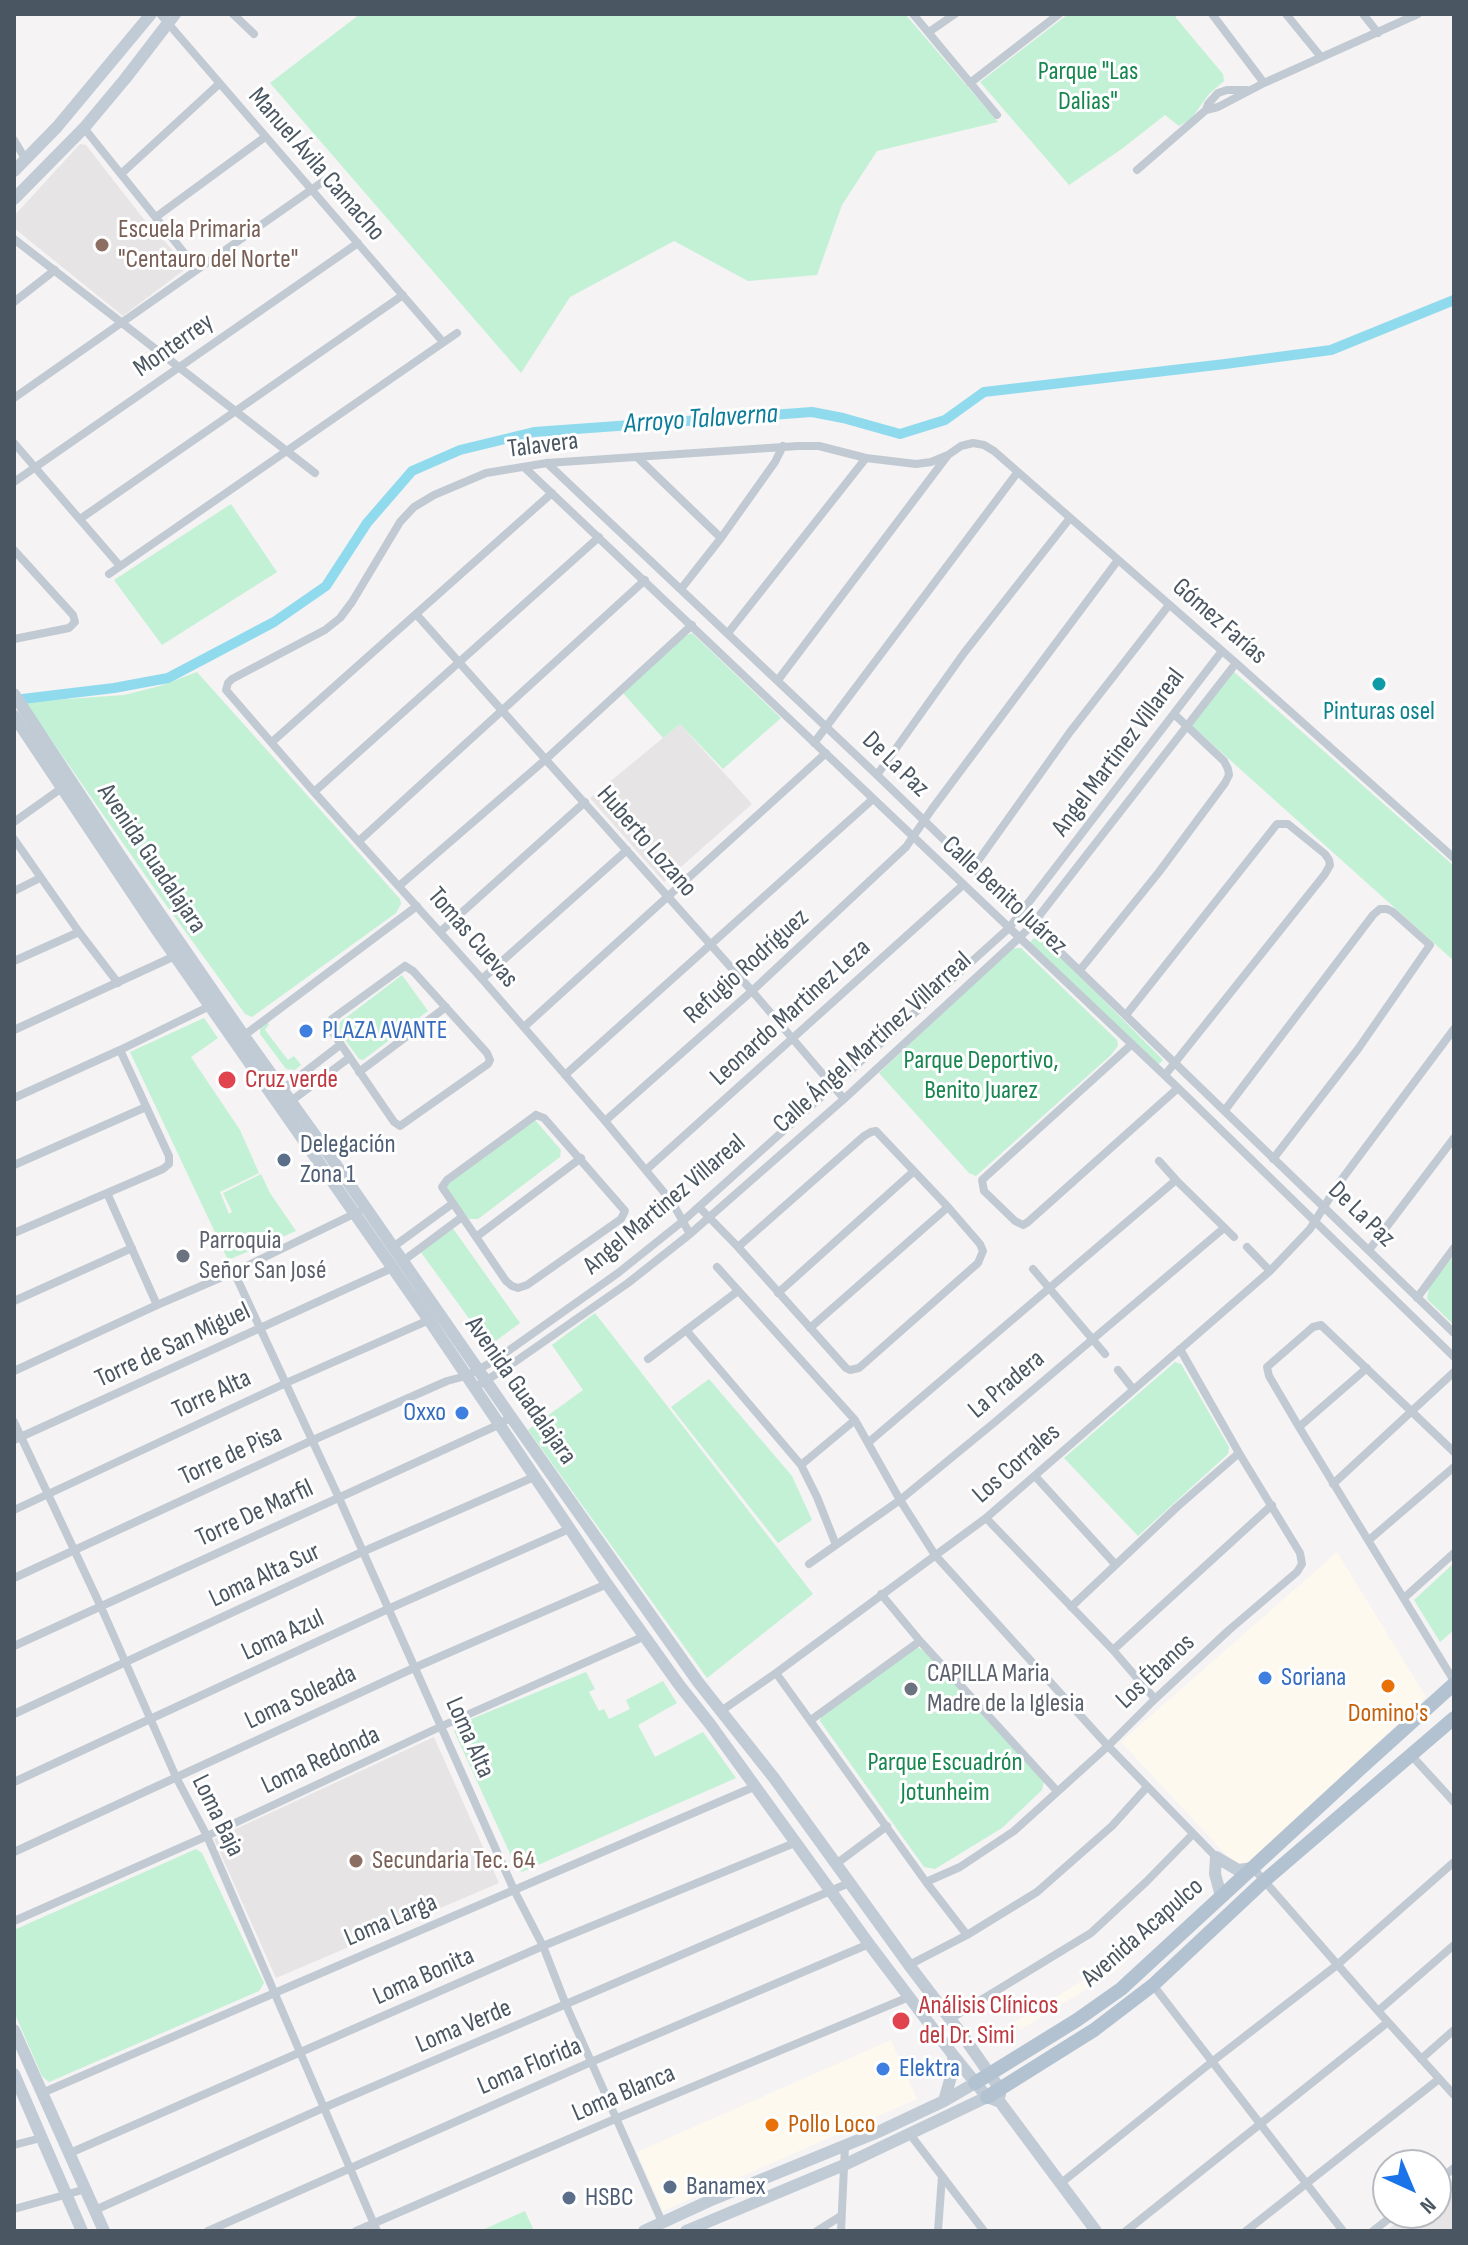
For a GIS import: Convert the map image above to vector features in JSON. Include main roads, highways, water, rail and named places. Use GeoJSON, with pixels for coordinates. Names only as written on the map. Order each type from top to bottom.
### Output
{"type":"FeatureCollection","features":[{"type":"Feature","properties":{"kind":"main road"},"geometry":{"type":"LineString","coordinates":[[14,171],[57,127],[151,14]]}},
{"type":"Feature","properties":{"kind":"main road"},"geometry":{"type":"LineString","coordinates":[[14,199],[84,128],[167,17]]}},
{"type":"Feature","properties":{"kind":"main road","name":"Avenida Guadalajara"},"geometry":{"type":"LineString","coordinates":[[17,699],[67,784],[214,1003],[472,1372],[474,1388],[607,1584],[953,2055],[975,2083],[996,2096]]}},
{"type":"Feature","properties":{"kind":"main road","name":"Avenida Guadalajara"},"geometry":{"type":"LineString","coordinates":[[14,716],[67,784]]}},
{"type":"Feature","properties":{"kind":"main road","name":"Avenida Guadalajara"},"geometry":{"type":"LineString","coordinates":[[239,1039],[283,1089],[291,1109]]}},
{"type":"Feature","properties":{"kind":"main road","name":"Avenida Guadalajara"},"geometry":{"type":"LineString","coordinates":[[360,1211],[393,1247],[397,1265],[429,1320],[472,1372],[486,1381],[721,1711],[774,1778],[989,2073],[996,2096],[1096,2231]]}},
{"type":"Feature","properties":{"kind":"main road","name":"Avenida Acapulco"},"geometry":{"type":"LineString","coordinates":[[644,2231],[944,2101],[1077,2020],[1121,1989],[1454,1683]]}},
{"type":"Feature","properties":{"kind":"main road","name":"Avenida Acapulco"},"geometry":{"type":"LineString","coordinates":[[686,2231],[844,2165],[996,2096],[1094,2030],[1153,1985],[1264,1881],[1454,1718]]}},
{"type":"Feature","properties":{"kind":"main road"},"geometry":{"type":"LineString","coordinates":[[1341,1815],[1369,1775],[1369,1761]]}},
{"type":"Feature","properties":{"kind":"main road"},"geometry":{"type":"LineString","coordinates":[[1221,1896],[1215,1874],[1216,1857],[1238,1870],[1253,1868]]}},
{"type":"Feature","properties":{"kind":"main road"},"geometry":{"type":"LineString","coordinates":[[14,2030],[104,2231]]}},
{"type":"Feature","properties":{"kind":"main road"},"geometry":{"type":"LineString","coordinates":[[944,2101],[954,2066],[953,2055]]}},
{"type":"Feature","properties":{"kind":"main road"},"geometry":{"type":"LineString","coordinates":[[15,2076],[82,2231]]}},
{"type":"Feature","properties":{"kind":"waterway","name":"Arroyo Talaverna"},"geometry":{"type":"LineString","coordinates":[[14,700],[168,678],[274,622],[326,586],[367,523],[412,471],[460,450],[534,432],[812,412],[900,434],[945,420],[984,392],[1331,350],[1454,300]]}},
{"type":"Feature","properties":{"kind":"place","name":"Escuela Primaria \"Centauro del Norte\""},"geometry":{"type":"Point","coordinates":[102,245]}},
{"type":"Feature","properties":{"kind":"place","name":"Pinturas osel"},"geometry":{"type":"Point","coordinates":[1379,684]}},
{"type":"Feature","properties":{"kind":"place","name":"PLAZA AVANTE"},"geometry":{"type":"Point","coordinates":[306,1031]}},
{"type":"Feature","properties":{"kind":"place","name":"Cruz verde"},"geometry":{"type":"Point","coordinates":[227,1080]}},
{"type":"Feature","properties":{"kind":"place","name":"Delegación Zona 1"},"geometry":{"type":"Point","coordinates":[284,1160]}},
{"type":"Feature","properties":{"kind":"place","name":"Parroquia Señor San José"},"geometry":{"type":"Point","coordinates":[183,1256]}},
{"type":"Feature","properties":{"kind":"place","name":"Oxxo"},"geometry":{"type":"Point","coordinates":[462,1413]}},
{"type":"Feature","properties":{"kind":"place","name":"Soriana"},"geometry":{"type":"Point","coordinates":[1265,1678]}},
{"type":"Feature","properties":{"kind":"place","name":"Domino's"},"geometry":{"type":"Point","coordinates":[1388,1686]}},
{"type":"Feature","properties":{"kind":"place","name":"CAPILLA Maria Madre de la Iglesia"},"geometry":{"type":"Point","coordinates":[911,1689]}},
{"type":"Feature","properties":{"kind":"place","name":"Secundaria Tec. 64"},"geometry":{"type":"Point","coordinates":[356,1861]}},
{"type":"Feature","properties":{"kind":"place","name":"Análisis Clínicos del Dr. Simi"},"geometry":{"type":"Point","coordinates":[901,2021]}},
{"type":"Feature","properties":{"kind":"place","name":"Elektra"},"geometry":{"type":"Point","coordinates":[883,2069]}},
{"type":"Feature","properties":{"kind":"place","name":"Pollo Loco"},"geometry":{"type":"Point","coordinates":[772,2125]}},
{"type":"Feature","properties":{"kind":"place","name":"Banamex"},"geometry":{"type":"Point","coordinates":[670,2187]}},
{"type":"Feature","properties":{"kind":"place","name":"HSBC"},"geometry":{"type":"Point","coordinates":[569,2198]}},
{"type":"Feature","properties":{"kind":"park label","name":"Parque \"Las Dalias\""},"geometry":{"type":"Point","coordinates":[1088,87]}},
{"type":"Feature","properties":{"kind":"park label","name":"Parque Deportivo, Benito Juarez"},"geometry":{"type":"Point","coordinates":[981,1076]}},
{"type":"Feature","properties":{"kind":"park label","name":"Parque Escuadrón Jotunheim"},"geometry":{"type":"Point","coordinates":[945,1778]}}]}
